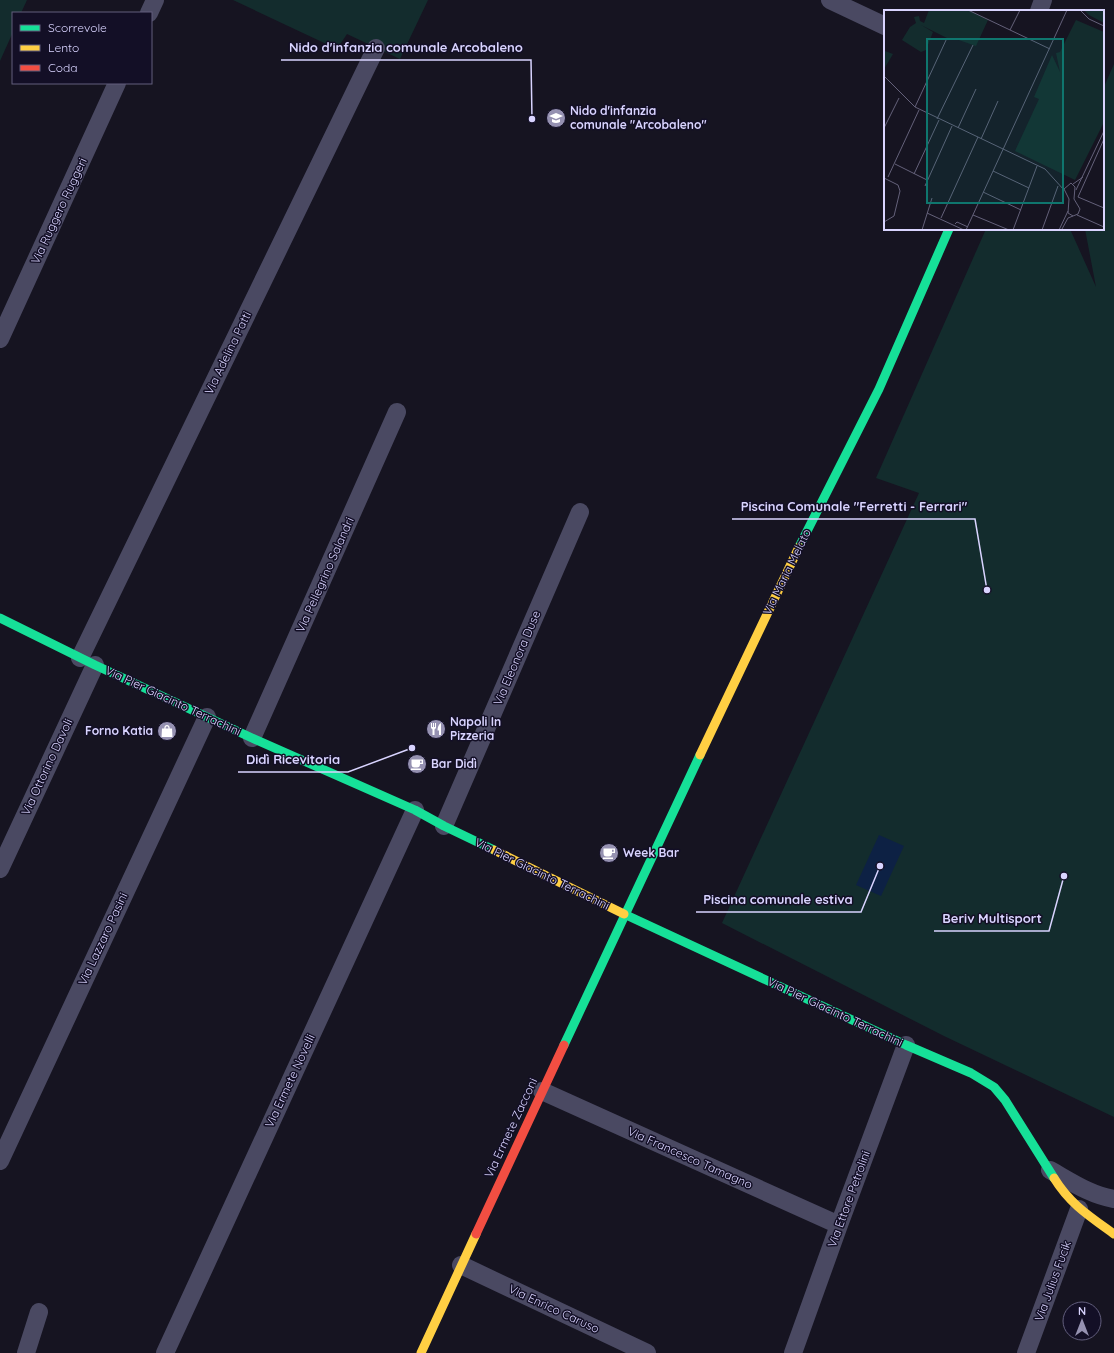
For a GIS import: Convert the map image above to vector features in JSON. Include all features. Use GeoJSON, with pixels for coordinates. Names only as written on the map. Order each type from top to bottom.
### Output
{"type":"FeatureCollection","features":[{"type":"Feature","properties":{"kind":"street"},"geometry":{"type":"LineString","coordinates":[[149,12],[155,0]]}},
{"type":"Feature","properties":{"kind":"street"},"geometry":{"type":"LineString","coordinates":[[830,0],[884,26]]}},
{"type":"Feature","properties":{"kind":"street"},"geometry":{"type":"LineString","coordinates":[[1039,10],[1043,0]]}},
{"type":"Feature","properties":{"kind":"street","name":"Via Adelina Patti"},"geometry":{"type":"LineString","coordinates":[[87,662],[376,48]]}},
{"type":"Feature","properties":{"kind":"street","name":"Via Ruggero Ruggeri"},"geometry":{"type":"LineString","coordinates":[[0,339],[117,84]]}},
{"type":"Feature","properties":{"kind":"street","name":"Via Maria Melato"},"geometry":{"type":"LineString","coordinates":[[626,915],[790,564],[879,389],[949,230]]}},
{"type":"Feature","properties":{"kind":"street","name":"Via Pellegrino Salandri"},"geometry":{"type":"LineString","coordinates":[[252,738],[397,412]]}},
{"type":"Feature","properties":{"kind":"street","name":"Via Eleonora Duse"},"geometry":{"type":"LineString","coordinates":[[444,826],[580,512]]}},
{"type":"Feature","properties":{"kind":"street","name":"Via Pier Giacinto Terrachini"},"geometry":{"type":"LineString","coordinates":[[0,618],[87,662],[252,738],[415,810],[444,826],[626,915],[906,1045],[971,1073],[994,1087],[1005,1100],[1062,1191],[1079,1209],[1114,1234]]}},
{"type":"Feature","properties":{"kind":"street","name":"Via Ottorino Davoli"},"geometry":{"type":"LineString","coordinates":[[0,869],[87,662]]}},
{"type":"Feature","properties":{"kind":"street","name":"Via Lazzaro Pasini"},"geometry":{"type":"LineString","coordinates":[[0,1161],[207,717]]}},
{"type":"Feature","properties":{"kind":"street","name":"Via Ermete Novelli"},"geometry":{"type":"LineString","coordinates":[[165,1353],[415,810]]}},
{"type":"Feature","properties":{"kind":"street","name":"Via Ermete Zacconi"},"geometry":{"type":"LineString","coordinates":[[421,1353],[542,1091],[626,915]]}},
{"type":"Feature","properties":{"kind":"street","name":"Via Ettore Petrolini"},"geometry":{"type":"LineString","coordinates":[[793,1353],[906,1045]]}},
{"type":"Feature","properties":{"kind":"street","name":"Via Francesco Tamagno"},"geometry":{"type":"LineString","coordinates":[[542,1091],[839,1225]]}},
{"type":"Feature","properties":{"kind":"street","name":"Via Pier Giacinto Terrachini"},"geometry":{"type":"LineString","coordinates":[[1050,1170],[1086,1190],[1104,1197],[1114,1198]]}},
{"type":"Feature","properties":{"kind":"street","name":"Via Julius Fucik"},"geometry":{"type":"LineString","coordinates":[[1026,1353],[1079,1209]]}},
{"type":"Feature","properties":{"kind":"street","name":"Via Enrico Caruso"},"geometry":{"type":"LineString","coordinates":[[462,1265],[647,1353]]}},
{"type":"Feature","properties":{"kind":"street"},"geometry":{"type":"LineString","coordinates":[[26,1353],[39,1312]]}},
{"type":"Feature","properties":{"kind":"green space"},"geometry":{"type":"Polygon","coordinates":[[[0,0],[27,0],[21,12],[12,12],[12,34],[0,61],[0,0]]]}},
{"type":"Feature","properties":{"kind":"green space"},"geometry":{"type":"Polygon","coordinates":[[[233,0],[428,0],[400,59],[347,34],[337,49],[233,0]]]}},
{"type":"Feature","properties":{"kind":"green space"},"geometry":{"type":"Polygon","coordinates":[[[1114,64],[1114,1117],[944,1036],[722,923],[919,493],[876,478],[986,230],[1070,230],[1096,287],[1085,230],[1104,230],[1104,87],[1114,64]]]}},
{"type":"Feature","properties":{"kind":"water"},"geometry":{"type":"Polygon","coordinates":[[[879,835],[904,846],[881,896],[856,885],[879,835]]]}},
{"type":"Feature","properties":{"kind":"traffic: fast"},"geometry":{"type":"LineString","coordinates":[[799,547],[879,389],[949,230]]}},
{"type":"Feature","properties":{"kind":"traffic: fast"},"geometry":{"type":"LineString","coordinates":[[0,618],[95,665],[252,738],[415,810],[494,850]]}},
{"type":"Feature","properties":{"kind":"traffic: fast"},"geometry":{"type":"LineString","coordinates":[[564,1045],[700,755]]}},
{"type":"Feature","properties":{"kind":"traffic: fast"},"geometry":{"type":"LineString","coordinates":[[624,914],[906,1045],[971,1073],[994,1087],[1005,1100],[1054,1178]]}},
{"type":"Feature","properties":{"kind":"traffic: slow"},"geometry":{"type":"LineString","coordinates":[[700,755],[799,547]]}},
{"type":"Feature","properties":{"kind":"traffic: slow"},"geometry":{"type":"LineString","coordinates":[[494,850],[624,914]]}},
{"type":"Feature","properties":{"kind":"traffic: slow"},"geometry":{"type":"LineString","coordinates":[[1054,1178],[1073,1202],[1114,1234]]}},
{"type":"Feature","properties":{"kind":"traffic: slow"},"geometry":{"type":"LineString","coordinates":[[421,1353],[476,1234]]}},
{"type":"Feature","properties":{"kind":"traffic: jam"},"geometry":{"type":"LineString","coordinates":[[476,1234],[564,1045]]}},
{"type":"Feature","properties":{"kind":"place","name":"Nido d'infanzia comunale \"Arcobaleno\""},"geometry":{"type":"Point","coordinates":[556,118]}},
{"type":"Feature","properties":{"kind":"place","name":"Nido d'infanzia comunale Arcobaleno"},"geometry":{"type":"Point","coordinates":[532,119]}},
{"type":"Feature","properties":{"kind":"place","name":"Piscina Comunale \"Ferretti - Ferrari\""},"geometry":{"type":"Point","coordinates":[987,590]}},
{"type":"Feature","properties":{"kind":"place","name":"Napoli In Pizzeria"},"geometry":{"type":"Point","coordinates":[436,729]}},
{"type":"Feature","properties":{"kind":"place","name":"Forno Katia"},"geometry":{"type":"Point","coordinates":[167,731]}},
{"type":"Feature","properties":{"kind":"place","name":"Didì Ricevitoria"},"geometry":{"type":"Point","coordinates":[412,748]}},
{"type":"Feature","properties":{"kind":"place","name":"Bar Didì"},"geometry":{"type":"Point","coordinates":[417,764]}},
{"type":"Feature","properties":{"kind":"place","name":"Week Bar"},"geometry":{"type":"Point","coordinates":[609,853]}},
{"type":"Feature","properties":{"kind":"place","name":"Piscina comunale estiva"},"geometry":{"type":"Point","coordinates":[880,866]}},
{"type":"Feature","properties":{"kind":"place","name":"Beriv Multisport"},"geometry":{"type":"Point","coordinates":[1064,876]}}]}
